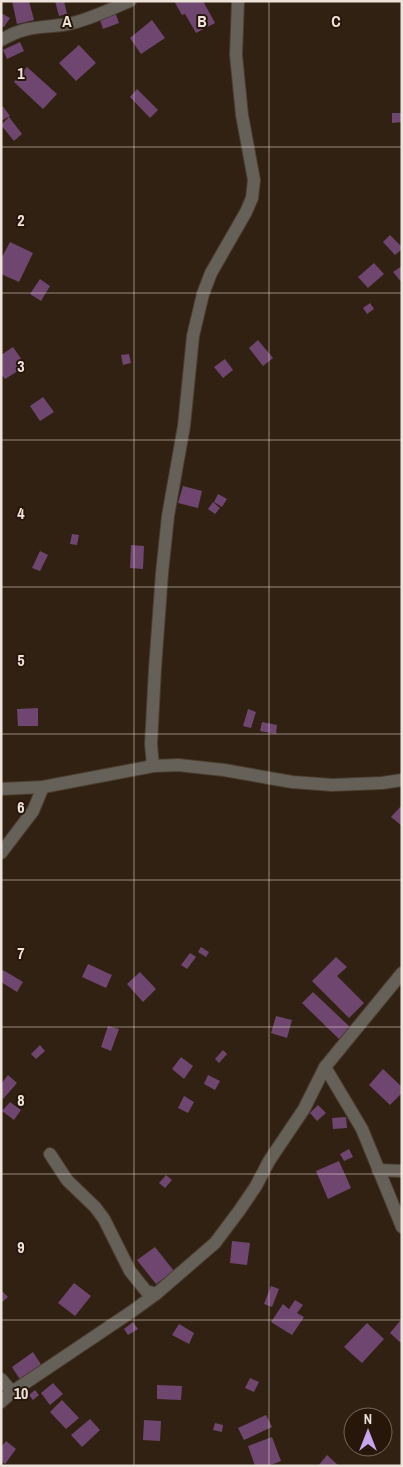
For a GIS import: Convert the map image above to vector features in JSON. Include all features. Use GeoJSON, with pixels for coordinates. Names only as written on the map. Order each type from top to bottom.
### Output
{"type":"FeatureCollection","features":[{"type":"Feature","properties":{"kind":"street"},"geometry":{"type":"LineString","coordinates":[[1,40],[29,27],[69,24],[130,1]]}},
{"type":"Feature","properties":{"kind":"street"},"geometry":{"type":"LineString","coordinates":[[153,766],[151,744],[162,574],[168,516],[184,426],[193,336],[203,294],[211,273],[246,212],[252,198],[254,180],[242,114],[236,55],[238,1]]}},
{"type":"Feature","properties":{"kind":"street"},"geometry":{"type":"LineString","coordinates":[[1,789],[43,786],[153,766],[178,765],[292,782],[332,785],[382,783],[402,780]]}},
{"type":"Feature","properties":{"kind":"street"},"geometry":{"type":"LineString","coordinates":[[1,853],[33,811],[43,786]]}},
{"type":"Feature","properties":{"kind":"street"},"geometry":{"type":"LineString","coordinates":[[1,1402],[12,1392],[156,1294],[215,1243],[256,1186],[268,1161],[304,1109],[325,1066],[402,973]]}},
{"type":"Feature","properties":{"kind":"street"},"geometry":{"type":"LineString","coordinates":[[325,1066],[362,1129],[402,1227]]}},
{"type":"Feature","properties":{"kind":"street"},"geometry":{"type":"LineString","coordinates":[[50,1154],[67,1180],[95,1207],[104,1219],[120,1253],[136,1278],[146,1291],[156,1294]]}},
{"type":"Feature","properties":{"kind":"street"},"geometry":{"type":"LineString","coordinates":[[378,1170],[402,1171]]}},
{"type":"Feature","properties":{"kind":"street"},"geometry":{"type":"LineString","coordinates":[[1,1379],[12,1392]]}},
{"type":"Feature","properties":{"kind":"building"},"geometry":{"type":"Polygon","coordinates":[[[12,1],[29,1],[34,20],[17,24],[12,1]]]}},
{"type":"Feature","properties":{"kind":"building"},"geometry":{"type":"Polygon","coordinates":[[[55,1],[64,1],[67,14],[59,16],[55,1]]]}},
{"type":"Feature","properties":{"kind":"building"},"geometry":{"type":"Polygon","coordinates":[[[174,1],[203,1],[215,23],[196,33],[185,14],[182,15],[174,1]]]}},
{"type":"Feature","properties":{"kind":"building"},"geometry":{"type":"Polygon","coordinates":[[[115,12],[119,23],[103,29],[99,17],[115,12]]]}},
{"type":"Feature","properties":{"kind":"building"},"geometry":{"type":"Polygon","coordinates":[[[1,13],[10,18],[4,27],[1,26],[1,13]]]}},
{"type":"Feature","properties":{"kind":"building"},"geometry":{"type":"Polygon","coordinates":[[[152,20],[165,38],[141,54],[130,38],[152,20]]]}},
{"type":"Feature","properties":{"kind":"building"},"geometry":{"type":"Polygon","coordinates":[[[20,42],[24,51],[7,59],[3,50],[20,42]]]}},
{"type":"Feature","properties":{"kind":"building"},"geometry":{"type":"Polygon","coordinates":[[[79,45],[96,63],[76,81],[59,63],[79,45]]]}},
{"type":"Feature","properties":{"kind":"building"},"geometry":{"type":"Polygon","coordinates":[[[27,67],[57,94],[43,109],[14,82],[27,67]]]}},
{"type":"Feature","properties":{"kind":"building"},"geometry":{"type":"Polygon","coordinates":[[[137,89],[158,110],[150,118],[130,97],[137,89]]]}},
{"type":"Feature","properties":{"kind":"building"},"geometry":{"type":"Polygon","coordinates":[[[1,104],[10,116],[1,121],[1,104]]]}},
{"type":"Feature","properties":{"kind":"building"},"geometry":{"type":"Polygon","coordinates":[[[392,113],[402,113],[402,122],[392,123],[392,113]]]}},
{"type":"Feature","properties":{"kind":"building"},"geometry":{"type":"Polygon","coordinates":[[[9,117],[22,134],[14,141],[1,125],[9,117]]]}},
{"type":"Feature","properties":{"kind":"building"},"geometry":{"type":"Polygon","coordinates":[[[390,235],[402,247],[395,255],[383,242],[390,235]]]}},
{"type":"Feature","properties":{"kind":"building"},"geometry":{"type":"Polygon","coordinates":[[[10,242],[33,253],[19,282],[1,274],[1,259],[10,242]]]}},
{"type":"Feature","properties":{"kind":"building"},"geometry":{"type":"Polygon","coordinates":[[[374,263],[384,274],[368,288],[358,277],[374,263]]]}},
{"type":"Feature","properties":{"kind":"building"},"geometry":{"type":"Polygon","coordinates":[[[402,266],[402,283],[393,272],[402,266]]]}},
{"type":"Feature","properties":{"kind":"building"},"geometry":{"type":"Polygon","coordinates":[[[40,279],[50,286],[41,301],[30,294],[40,279]]]}},
{"type":"Feature","properties":{"kind":"building"},"geometry":{"type":"Polygon","coordinates":[[[370,303],[374,309],[367,314],[363,308],[370,303]]]}},
{"type":"Feature","properties":{"kind":"building"},"geometry":{"type":"Polygon","coordinates":[[[258,340],[273,358],[263,366],[249,348],[258,340]]]}},
{"type":"Feature","properties":{"kind":"building"},"geometry":{"type":"Polygon","coordinates":[[[13,347],[26,366],[5,379],[1,374],[1,355],[13,347]]]}},
{"type":"Feature","properties":{"kind":"building"},"geometry":{"type":"Polygon","coordinates":[[[129,354],[131,363],[123,365],[121,355],[129,354]]]}},
{"type":"Feature","properties":{"kind":"building"},"geometry":{"type":"Polygon","coordinates":[[[225,359],[233,370],[223,378],[214,367],[225,359]]]}},
{"type":"Feature","properties":{"kind":"building"},"geometry":{"type":"Polygon","coordinates":[[[43,397],[54,412],[40,421],[30,406],[43,397]]]}},
{"type":"Feature","properties":{"kind":"building"},"geometry":{"type":"Polygon","coordinates":[[[183,486],[202,491],[198,508],[178,503],[183,486]]]}},
{"type":"Feature","properties":{"kind":"building"},"geometry":{"type":"Polygon","coordinates":[[[218,494],[227,499],[222,507],[214,502],[218,494]]]}},
{"type":"Feature","properties":{"kind":"building"},"geometry":{"type":"Polygon","coordinates":[[[213,502],[220,508],[215,514],[208,509],[213,502]]]}},
{"type":"Feature","properties":{"kind":"building"},"geometry":{"type":"Polygon","coordinates":[[[72,534],[79,535],[77,545],[70,544],[72,534]]]}},
{"type":"Feature","properties":{"kind":"building"},"geometry":{"type":"Polygon","coordinates":[[[131,545],[144,546],[143,569],[130,568],[131,545]]]}},
{"type":"Feature","properties":{"kind":"building"},"geometry":{"type":"Polygon","coordinates":[[[40,551],[48,555],[40,571],[32,568],[40,551]]]}},
{"type":"Feature","properties":{"kind":"building"},"geometry":{"type":"Polygon","coordinates":[[[38,708],[38,726],[18,726],[17,709],[38,708]]]}},
{"type":"Feature","properties":{"kind":"building"},"geometry":{"type":"Polygon","coordinates":[[[248,709],[256,712],[251,728],[243,726],[248,709]]]}},
{"type":"Feature","properties":{"kind":"building"},"geometry":{"type":"Polygon","coordinates":[[[262,722],[277,725],[276,734],[260,731],[262,722]]]}},
{"type":"Feature","properties":{"kind":"building"},"geometry":{"type":"Polygon","coordinates":[[[402,805],[402,826],[391,817],[402,805]]]}},
{"type":"Feature","properties":{"kind":"building"},"geometry":{"type":"Polygon","coordinates":[[[201,947],[209,952],[206,957],[198,952],[201,947]]]}},
{"type":"Feature","properties":{"kind":"building"},"geometry":{"type":"Polygon","coordinates":[[[190,953],[196,957],[187,969],[181,965],[190,953]]]}},
{"type":"Feature","properties":{"kind":"building"},"geometry":{"type":"Polygon","coordinates":[[[336,957],[347,967],[337,976],[364,1003],[349,1018],[312,981],[336,957]]]}},
{"type":"Feature","properties":{"kind":"building"},"geometry":{"type":"Polygon","coordinates":[[[88,964],[112,975],[106,988],[82,977],[88,964]]]}},
{"type":"Feature","properties":{"kind":"building"},"geometry":{"type":"Polygon","coordinates":[[[3,970],[23,982],[17,992],[1,982],[3,970]]]}},
{"type":"Feature","properties":{"kind":"building"},"geometry":{"type":"Polygon","coordinates":[[[140,972],[156,989],[143,1002],[127,984],[140,972]]]}},
{"type":"Feature","properties":{"kind":"building"},"geometry":{"type":"Polygon","coordinates":[[[313,992],[350,1027],[339,1039],[302,1003],[313,992]]]}},
{"type":"Feature","properties":{"kind":"building"},"geometry":{"type":"Polygon","coordinates":[[[276,1016],[292,1020],[287,1038],[271,1033],[276,1016]]]}},
{"type":"Feature","properties":{"kind":"building"},"geometry":{"type":"Polygon","coordinates":[[[108,1026],[119,1029],[111,1051],[101,1047],[108,1026]]]}},
{"type":"Feature","properties":{"kind":"building"},"geometry":{"type":"Polygon","coordinates":[[[40,1045],[45,1051],[36,1059],[31,1054],[40,1045]]]}},
{"type":"Feature","properties":{"kind":"building"},"geometry":{"type":"Polygon","coordinates":[[[223,1050],[227,1054],[219,1063],[215,1059],[223,1050]]]}},
{"type":"Feature","properties":{"kind":"building"},"geometry":{"type":"Polygon","coordinates":[[[181,1057],[193,1066],[184,1079],[172,1069],[181,1057]]]}},
{"type":"Feature","properties":{"kind":"building"},"geometry":{"type":"Polygon","coordinates":[[[383,1069],[402,1087],[402,1093],[390,1105],[369,1085],[383,1069]]]}},
{"type":"Feature","properties":{"kind":"building"},"geometry":{"type":"Polygon","coordinates":[[[8,1075],[17,1083],[3,1099],[1,1098],[1,1084],[8,1075]]]}},
{"type":"Feature","properties":{"kind":"building"},"geometry":{"type":"Polygon","coordinates":[[[208,1075],[220,1081],[215,1090],[204,1084],[208,1075]]]}},
{"type":"Feature","properties":{"kind":"building"},"geometry":{"type":"Polygon","coordinates":[[[184,1096],[194,1102],[188,1113],[178,1108],[184,1096]]]}},
{"type":"Feature","properties":{"kind":"building"},"geometry":{"type":"Polygon","coordinates":[[[10,1102],[21,1110],[14,1120],[2,1111],[10,1102]]]}},
{"type":"Feature","properties":{"kind":"building"},"geometry":{"type":"Polygon","coordinates":[[[318,1105],[326,1113],[317,1121],[310,1113],[318,1105]]]}},
{"type":"Feature","properties":{"kind":"building"},"geometry":{"type":"Polygon","coordinates":[[[346,1117],[347,1128],[333,1129],[332,1118],[346,1117]]]}},
{"type":"Feature","properties":{"kind":"building"},"geometry":{"type":"Polygon","coordinates":[[[349,1149],[353,1157],[344,1161],[340,1154],[349,1149]]]}},
{"type":"Feature","properties":{"kind":"building"},"geometry":{"type":"Polygon","coordinates":[[[339,1161],[351,1188],[328,1199],[316,1171],[339,1161]]]}},
{"type":"Feature","properties":{"kind":"building"},"geometry":{"type":"Polygon","coordinates":[[[166,1175],[172,1180],[165,1188],[159,1183],[166,1175]]]}},
{"type":"Feature","properties":{"kind":"building"},"geometry":{"type":"Polygon","coordinates":[[[232,1241],[250,1243],[247,1265],[230,1263],[232,1241]]]}},
{"type":"Feature","properties":{"kind":"building"},"geometry":{"type":"Polygon","coordinates":[[[155,1247],[174,1271],[156,1284],[137,1260],[155,1247]]]}},
{"type":"Feature","properties":{"kind":"building"},"geometry":{"type":"Polygon","coordinates":[[[74,1283],[91,1296],[75,1316],[58,1303],[74,1283]]]}},
{"type":"Feature","properties":{"kind":"building"},"geometry":{"type":"Polygon","coordinates":[[[271,1286],[279,1289],[272,1307],[264,1304],[271,1286]]]}},
{"type":"Feature","properties":{"kind":"building"},"geometry":{"type":"Polygon","coordinates":[[[1,1290],[8,1297],[1,1303],[1,1290]]]}},
{"type":"Feature","properties":{"kind":"building"},"geometry":{"type":"Polygon","coordinates":[[[295,1300],[303,1305],[297,1313],[304,1317],[292,1335],[271,1322],[283,1304],[289,1309],[295,1300]]]}},
{"type":"Feature","properties":{"kind":"building"},"geometry":{"type":"Polygon","coordinates":[[[400,1321],[402,1322],[402,1344],[390,1333],[400,1321]]]}},
{"type":"Feature","properties":{"kind":"building"},"geometry":{"type":"Polygon","coordinates":[[[133,1322],[138,1329],[128,1335],[124,1329],[133,1322]]]}},
{"type":"Feature","properties":{"kind":"building"},"geometry":{"type":"Polygon","coordinates":[[[367,1323],[384,1339],[362,1363],[344,1347],[367,1323]]]}},
{"type":"Feature","properties":{"kind":"building"},"geometry":{"type":"Polygon","coordinates":[[[179,1324],[194,1333],[189,1344],[172,1335],[179,1324]]]}},
{"type":"Feature","properties":{"kind":"building"},"geometry":{"type":"Polygon","coordinates":[[[33,1352],[42,1366],[21,1381],[12,1367],[33,1352]]]}},
{"type":"Feature","properties":{"kind":"building"},"geometry":{"type":"Polygon","coordinates":[[[250,1378],[259,1382],[254,1392],[245,1388],[250,1378]]]}},
{"type":"Feature","properties":{"kind":"building"},"geometry":{"type":"Polygon","coordinates":[[[53,1383],[63,1394],[50,1405],[41,1393],[53,1383]]]}},
{"type":"Feature","properties":{"kind":"building"},"geometry":{"type":"Polygon","coordinates":[[[157,1385],[182,1386],[181,1400],[157,1399],[157,1385]]]}},
{"type":"Feature","properties":{"kind":"building"},"geometry":{"type":"Polygon","coordinates":[[[35,1390],[39,1395],[33,1400],[29,1395],[35,1390]]]}},
{"type":"Feature","properties":{"kind":"building"},"geometry":{"type":"Polygon","coordinates":[[[62,1400],[79,1418],[66,1429],[50,1412],[62,1400]]]}},
{"type":"Feature","properties":{"kind":"building"},"geometry":{"type":"Polygon","coordinates":[[[266,1415],[272,1427],[244,1440],[238,1428],[266,1415]]]}},
{"type":"Feature","properties":{"kind":"building"},"geometry":{"type":"Polygon","coordinates":[[[90,1419],[100,1430],[82,1447],[71,1435],[90,1419]]]}},
{"type":"Feature","properties":{"kind":"building"},"geometry":{"type":"Polygon","coordinates":[[[144,1420],[161,1421],[160,1441],[143,1440],[144,1420]]]}},
{"type":"Feature","properties":{"kind":"building"},"geometry":{"type":"Polygon","coordinates":[[[215,1423],[223,1425],[222,1432],[213,1430],[215,1423]]]}},
{"type":"Feature","properties":{"kind":"building"},"geometry":{"type":"Polygon","coordinates":[[[272,1437],[281,1461],[268,1466],[255,1466],[248,1446],[272,1437]]]}},
{"type":"Feature","properties":{"kind":"building"},"geometry":{"type":"Polygon","coordinates":[[[6,1441],[16,1449],[5,1464],[1,1461],[1,1447],[6,1441]]]}},
{"type":"Feature","properties":{"kind":"building"},"geometry":{"type":"Polygon","coordinates":[[[327,1455],[339,1466],[318,1466],[327,1455]]]}}]}
